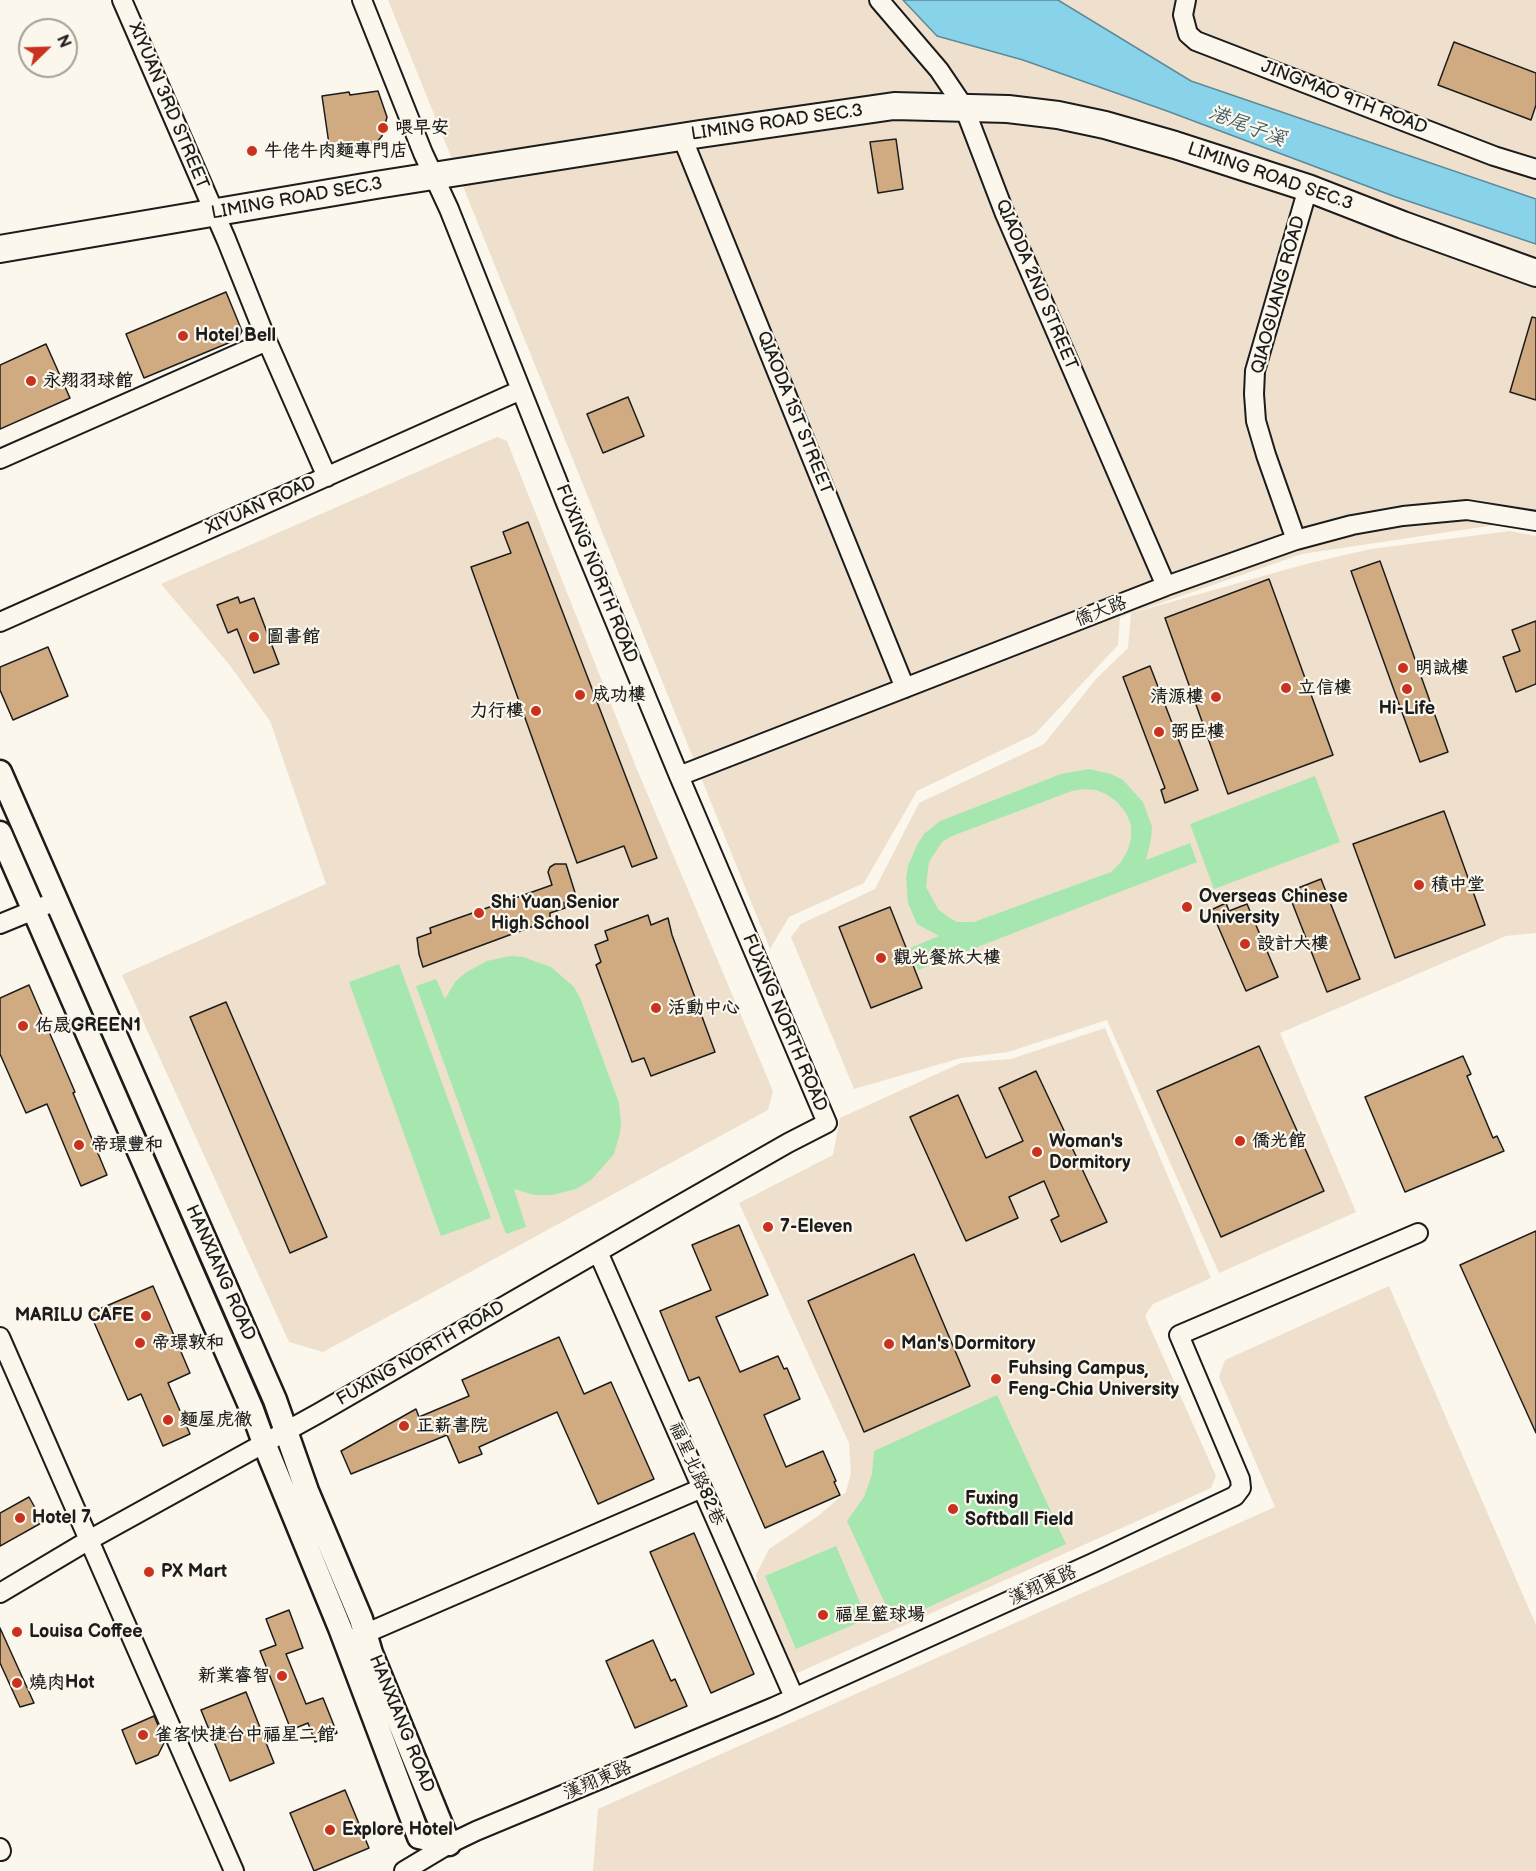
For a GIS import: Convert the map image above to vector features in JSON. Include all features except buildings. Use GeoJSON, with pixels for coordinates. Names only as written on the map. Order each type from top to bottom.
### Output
{"type":"FeatureCollection","features":[{"type":"Feature","properties":{"kind":"main road","name":"LIMING ROAD SEC.3"},"geometry":{"type":"LineString","coordinates":[[0,249],[682,137],[894,106],[964,107],[1058,115],[1105,125],[1175,145],[1308,188],[1536,273]]}},
{"type":"Feature","properties":{"kind":"street","name":"XIYUAN 3RD STREET"},"geometry":{"type":"LineString","coordinates":[[122,0],[327,477]]}},
{"type":"Feature","properties":{"kind":"street","name":"FUXING NORTH ROAD"},"geometry":{"type":"LineString","coordinates":[[0,1593],[89,1540],[287,1431],[778,1148],[827,1123],[679,776],[362,0]]}},
{"type":"Feature","properties":{"kind":"street","name":"QIAODA 2ND STREET"},"geometry":{"type":"LineString","coordinates":[[879,0],[939,70],[964,107],[1005,214],[1166,586]]}},
{"type":"Feature","properties":{"kind":"street","name":"JINGMAO 9TH ROAD"},"geometry":{"type":"LineString","coordinates":[[1186,0],[1183,15],[1188,34],[1197,41],[1494,156],[1536,169]]}},
{"type":"Feature","properties":{"kind":"street","name":"QIAODA 1ST STREET"},"geometry":{"type":"LineString","coordinates":[[682,137],[905,688]]}},
{"type":"Feature","properties":{"kind":"street","name":"QIAOGUANG ROAD"},"geometry":{"type":"LineString","coordinates":[[1296,540],[1256,422],[1254,394],[1255,371],[1308,188]]}},
{"type":"Feature","properties":{"kind":"street"},"geometry":{"type":"LineString","coordinates":[[0,459],[267,341]]}},
{"type":"Feature","properties":{"kind":"street","name":"XIYUAN ROAD"},"geometry":{"type":"LineString","coordinates":[[0,622],[521,390]]}},
{"type":"Feature","properties":{"kind":"street","name":"僑大路"},"geometry":{"type":"LineString","coordinates":[[679,776],[1166,586],[1296,540],[1353,525],[1403,516],[1467,510],[1536,521]]}},
{"type":"Feature","properties":{"kind":"street","name":"HANXIANG ROAD"},"geometry":{"type":"LineString","coordinates":[[0,772],[271,1389],[307,1491],[449,1844]]}},
{"type":"Feature","properties":{"kind":"street","name":"HANXIANG ROAD"},"geometry":{"type":"LineString","coordinates":[[0,833],[244,1391],[345,1642],[419,1837],[449,1844]]}},
{"type":"Feature","properties":{"kind":"street"},"geometry":{"type":"LineString","coordinates":[[0,924],[57,901]]}},
{"type":"Feature","properties":{"kind":"street","name":"漢翔東路"},"geometry":{"type":"LineString","coordinates":[[404,1871],[476,1831],[774,1707],[1093,1563],[1235,1496],[1241,1488],[1240,1479],[1179,1335],[1418,1233]]}},
{"type":"Feature","properties":{"kind":"street","name":"福星北路82巷"},"geometry":{"type":"LineString","coordinates":[[598,1252],[794,1697]]}},
{"type":"Feature","properties":{"kind":"street"},"geometry":{"type":"LineString","coordinates":[[0,1337],[234,1871]]}},
{"type":"Feature","properties":{"kind":"street"},"geometry":{"type":"LineString","coordinates":[[345,1642],[702,1488]]}},
{"type":"Feature","properties":{"kind":"shaded area"},"geometry":{"type":"Polygon","coordinates":[[[388,0],[1536,0],[1536,526],[1515,522],[1302,554],[1132,613],[1306,564],[1371,549],[1510,531],[1536,536],[1536,933],[1506,936],[1280,1033],[1356,1212],[1219,1273],[1107,1020],[1008,1052],[961,1058],[854,1089],[791,937],[801,924],[875,889],[919,803],[1044,744],[1097,678],[1128,648],[1131,613],[1120,617],[1118,645],[1035,734],[917,791],[864,883],[789,917],[770,949],[388,0]]]}},
{"type":"Feature","properties":{"kind":"shaded area","name":"Shi Yuan Senior High School"},"geometry":{"type":"Polygon","coordinates":[[[497,437],[507,441],[636,767],[773,1091],[768,1110],[323,1352],[289,1342],[122,975],[326,884],[270,721],[228,663],[161,584],[497,437]]]}},
{"type":"Feature","properties":{"kind":"shaded area","name":"Fuhsing Campus, Feng-Chia University"},"geometry":{"type":"Polygon","coordinates":[[[1105,1028],[1211,1278],[1153,1304],[1145,1316],[1216,1476],[1211,1488],[795,1674],[758,1588],[756,1575],[769,1549],[818,1516],[846,1492],[851,1473],[849,1443],[739,1203],[833,1155],[840,1118],[961,1063],[1011,1059],[1105,1028]]]}},
{"type":"Feature","properties":{"kind":"shaded area"},"geometry":{"type":"Polygon","coordinates":[[[1389,1286],[1536,1625],[1536,1871],[592,1871],[598,1809],[1275,1507],[1219,1377],[1225,1360],[1389,1286]]]}},
{"type":"Feature","properties":{"kind":"green space"},"geometry":{"type":"Polygon","coordinates":[[[1089,769],[1111,774],[1123,780],[1143,802],[1152,827],[1146,860],[1190,843],[1197,862],[918,970],[910,948],[939,936],[917,924],[908,903],[906,878],[908,866],[924,834],[940,821],[1061,774],[1089,769]],[[1096,790],[1072,791],[952,836],[942,842],[929,862],[926,887],[938,909],[957,922],[974,922],[1111,872],[1128,850],[1131,825],[1126,813],[1117,802],[1096,790]]]}},
{"type":"Feature","properties":{"kind":"green space"},"geometry":{"type":"Polygon","coordinates":[[[1315,776],[1340,842],[1214,889],[1190,824],[1315,776]]]}},
{"type":"Feature","properties":{"kind":"green space"},"geometry":{"type":"Polygon","coordinates":[[[510,956],[523,957],[551,967],[574,987],[581,1000],[619,1103],[621,1124],[614,1154],[591,1180],[576,1189],[552,1195],[534,1195],[514,1189],[526,1227],[506,1234],[416,986],[436,979],[445,999],[455,982],[465,973],[487,961],[510,956]]]}},
{"type":"Feature","properties":{"kind":"green space"},"geometry":{"type":"Polygon","coordinates":[[[399,964],[491,1218],[441,1236],[349,982],[399,964]]]}},
{"type":"Feature","properties":{"kind":"green space","name":"Fuxing Softball Field"},"geometry":{"type":"Polygon","coordinates":[[[997,1395],[1066,1544],[894,1623],[847,1521],[864,1497],[872,1474],[874,1451],[997,1395]]]}},
{"type":"Feature","properties":{"kind":"green space"},"geometry":{"type":"Polygon","coordinates":[[[836,1546],[867,1619],[796,1649],[765,1576],[836,1546]]]}},
{"type":"Feature","properties":{"kind":"water","name":"港尾子溪"},"geometry":{"type":"Polygon","coordinates":[[[903,0],[1058,0],[1191,81],[1536,199],[1536,244],[1396,197],[1023,60],[937,36],[903,0]]]}},
{"type":"Feature","properties":{"kind":"place","name":"喂早安"},"geometry":{"type":"Point","coordinates":[383,128]}},
{"type":"Feature","properties":{"kind":"place","name":"牛佬牛肉麵專門店"},"geometry":{"type":"Point","coordinates":[252,151]}},
{"type":"Feature","properties":{"kind":"place","name":"Hotel Bell"},"geometry":{"type":"Point","coordinates":[183,336]}},
{"type":"Feature","properties":{"kind":"place","name":"永翔羽球館"},"geometry":{"type":"Point","coordinates":[31,381]}},
{"type":"Feature","properties":{"kind":"place","name":"圖書館"},"geometry":{"type":"Point","coordinates":[254,637]}},
{"type":"Feature","properties":{"kind":"place","name":"明誠樓"},"geometry":{"type":"Point","coordinates":[1403,668]}},
{"type":"Feature","properties":{"kind":"place","name":"立信樓"},"geometry":{"type":"Point","coordinates":[1286,688]}},
{"type":"Feature","properties":{"kind":"place","name":"Hi-Life"},"geometry":{"type":"Point","coordinates":[1407,689]}},
{"type":"Feature","properties":{"kind":"place","name":"成功樓"},"geometry":{"type":"Point","coordinates":[580,695]}},
{"type":"Feature","properties":{"kind":"place","name":"清源樓"},"geometry":{"type":"Point","coordinates":[1216,697]}},
{"type":"Feature","properties":{"kind":"place","name":"力行樓"},"geometry":{"type":"Point","coordinates":[536,711]}},
{"type":"Feature","properties":{"kind":"place","name":"弼臣樓"},"geometry":{"type":"Point","coordinates":[1159,732]}},
{"type":"Feature","properties":{"kind":"place","name":"積中堂"},"geometry":{"type":"Point","coordinates":[1419,885]}},
{"type":"Feature","properties":{"kind":"place","name":"Overseas Chinese University"},"geometry":{"type":"Point","coordinates":[1187,907]}},
{"type":"Feature","properties":{"kind":"place","name":"Shi Yuan Senior High School"},"geometry":{"type":"Point","coordinates":[479,913]}},
{"type":"Feature","properties":{"kind":"place","name":"設計大樓"},"geometry":{"type":"Point","coordinates":[1245,944]}},
{"type":"Feature","properties":{"kind":"place","name":"觀光餐旅大樓"},"geometry":{"type":"Point","coordinates":[881,958]}},
{"type":"Feature","properties":{"kind":"place","name":"活動中心"},"geometry":{"type":"Point","coordinates":[656,1008]}},
{"type":"Feature","properties":{"kind":"place","name":"佑晟GREEN1"},"geometry":{"type":"Point","coordinates":[23,1026]}},
{"type":"Feature","properties":{"kind":"place","name":"僑光館"},"geometry":{"type":"Point","coordinates":[1240,1141]}},
{"type":"Feature","properties":{"kind":"place","name":"帝璟豐和"},"geometry":{"type":"Point","coordinates":[79,1145]}},
{"type":"Feature","properties":{"kind":"place","name":"Woman's Dormitory"},"geometry":{"type":"Point","coordinates":[1037,1152]}},
{"type":"Feature","properties":{"kind":"place","name":"7-Eleven"},"geometry":{"type":"Point","coordinates":[768,1227]}},
{"type":"Feature","properties":{"kind":"place","name":"MARILU CAFE"},"geometry":{"type":"Point","coordinates":[146,1316]}},
{"type":"Feature","properties":{"kind":"place","name":"帝璟敦和"},"geometry":{"type":"Point","coordinates":[140,1343]}},
{"type":"Feature","properties":{"kind":"place","name":"Man's Dormitory"},"geometry":{"type":"Point","coordinates":[889,1344]}},
{"type":"Feature","properties":{"kind":"place","name":"Fuhsing Campus, Feng-Chia University"},"geometry":{"type":"Point","coordinates":[996,1379]}},
{"type":"Feature","properties":{"kind":"place","name":"麵屋虎徹"},"geometry":{"type":"Point","coordinates":[168,1420]}},
{"type":"Feature","properties":{"kind":"place","name":"正薪書院"},"geometry":{"type":"Point","coordinates":[404,1426]}},
{"type":"Feature","properties":{"kind":"place","name":"Fuxing Softball Field"},"geometry":{"type":"Point","coordinates":[953,1509]}},
{"type":"Feature","properties":{"kind":"place","name":"Hotel 7"},"geometry":{"type":"Point","coordinates":[20,1518]}},
{"type":"Feature","properties":{"kind":"place","name":"PX Mart"},"geometry":{"type":"Point","coordinates":[149,1572]}},
{"type":"Feature","properties":{"kind":"place","name":"福星籃球場"},"geometry":{"type":"Point","coordinates":[823,1615]}},
{"type":"Feature","properties":{"kind":"place","name":"Louisa Coffee"},"geometry":{"type":"Point","coordinates":[17,1632]}},
{"type":"Feature","properties":{"kind":"place","name":"新業睿智"},"geometry":{"type":"Point","coordinates":[282,1676]}},
{"type":"Feature","properties":{"kind":"place","name":"燒肉Hot"},"geometry":{"type":"Point","coordinates":[17,1683]}},
{"type":"Feature","properties":{"kind":"place","name":"雀客快捷台中福星二館"},"geometry":{"type":"Point","coordinates":[143,1735]}},
{"type":"Feature","properties":{"kind":"place","name":"Explore Hotel"},"geometry":{"type":"Point","coordinates":[330,1830]}}]}
